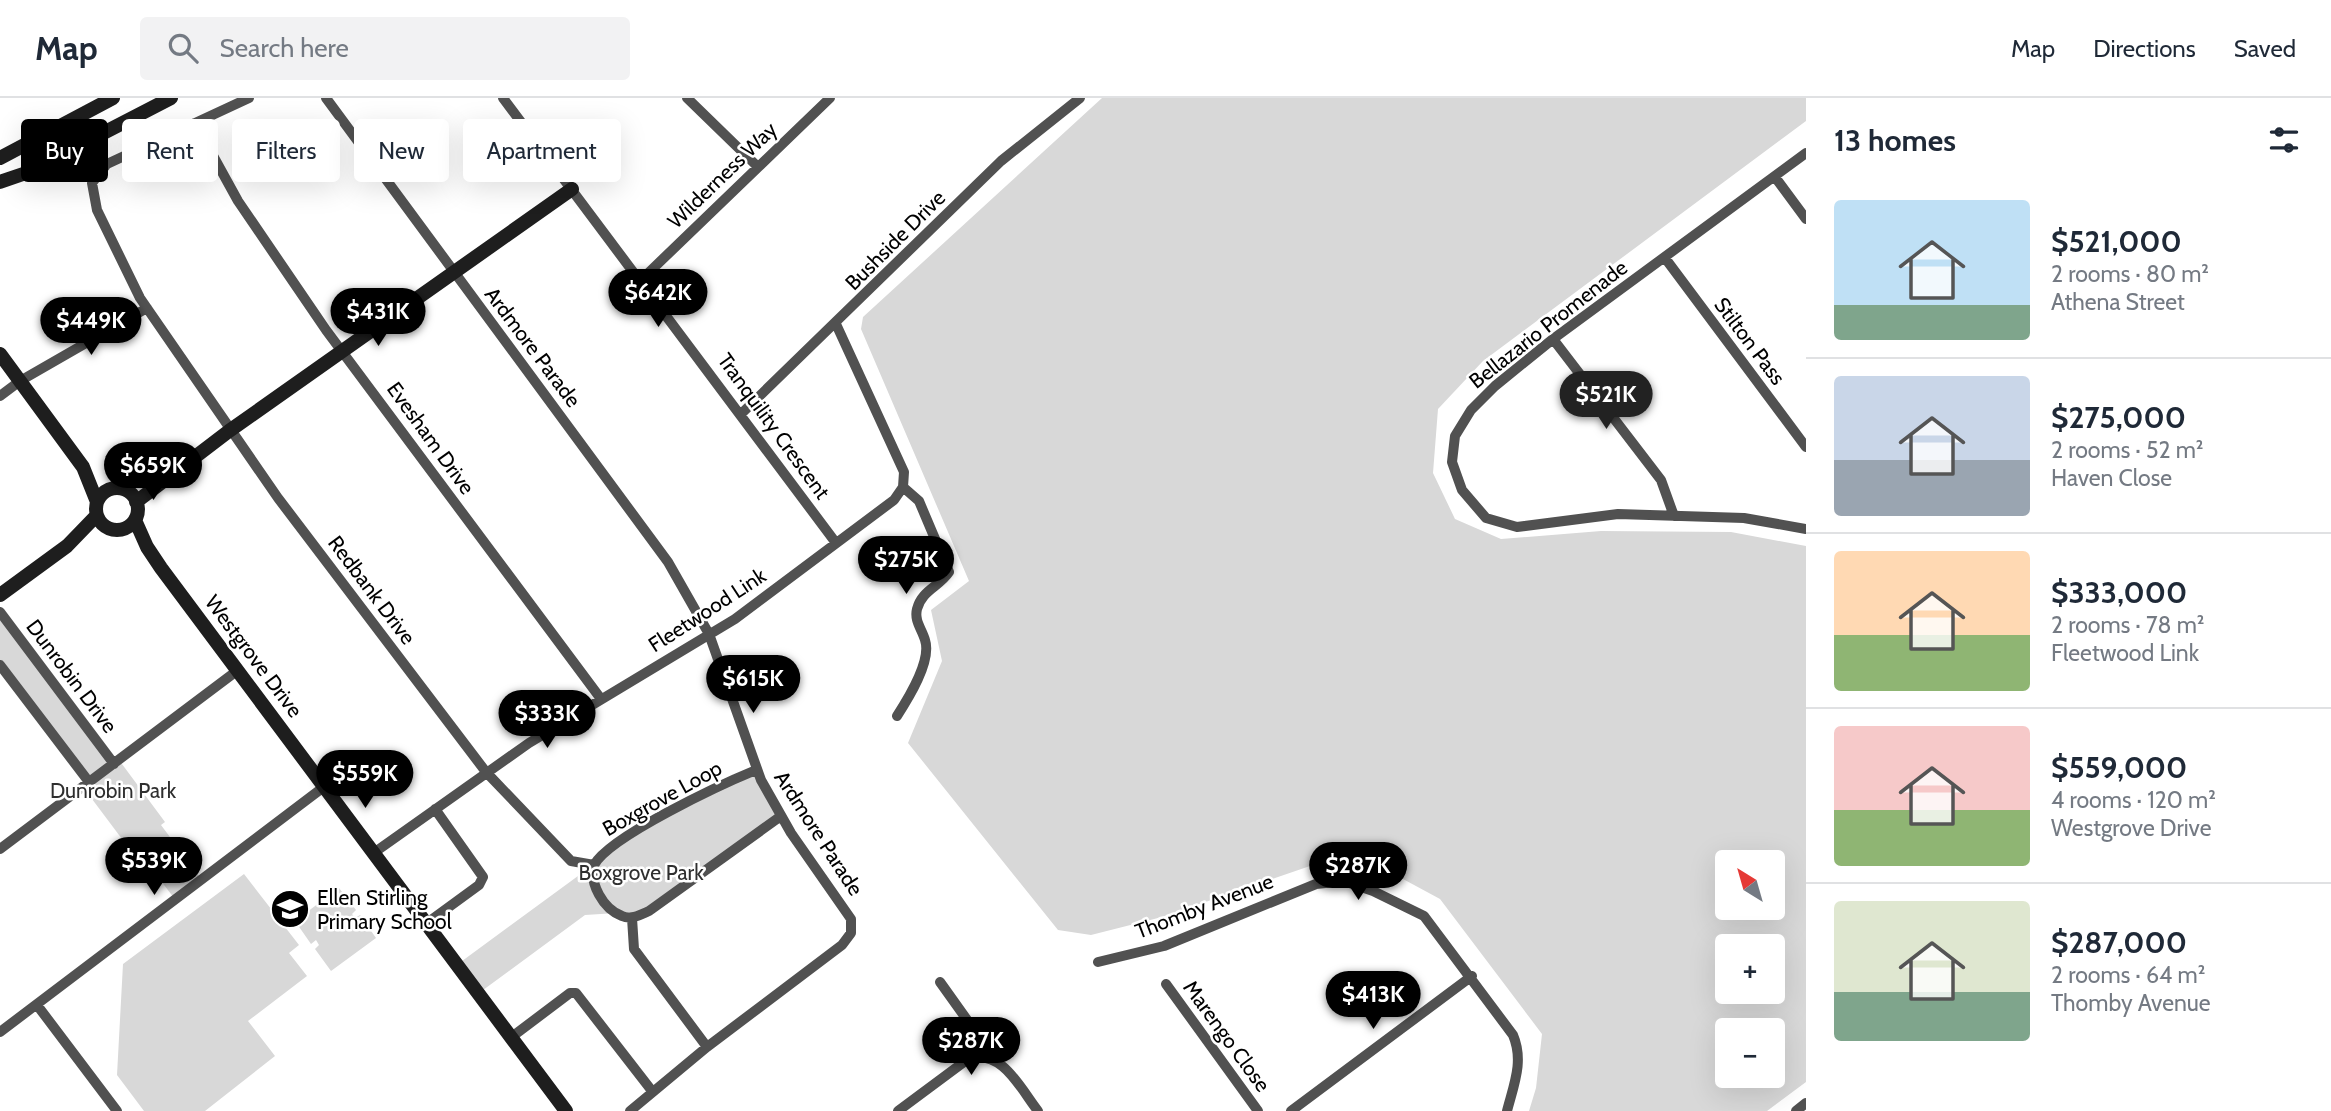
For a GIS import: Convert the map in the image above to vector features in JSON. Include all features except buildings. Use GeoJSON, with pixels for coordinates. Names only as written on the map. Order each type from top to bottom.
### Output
{"type":"FeatureCollection","features":[{"type":"Feature","properties":{"kind":"street"},"geometry":{"type":"LineString","coordinates":[[0,158],[113,98]]}},
{"type":"Feature","properties":{"kind":"street"},"geometry":{"type":"LineString","coordinates":[[0,183],[26,173],[171,98]]}},
{"type":"Feature","properties":{"kind":"street","name":"Redbank Drive"},"geometry":{"type":"LineString","coordinates":[[204,119],[249,98]]}},
{"type":"Feature","properties":{"kind":"street","name":"Ardmore Parade"},"geometry":{"type":"LineString","coordinates":[[326,98],[668,562],[709,634],[756,770],[780,816],[845,906],[851,919],[851,933],[842,946],[707,1047],[634,1107],[623,1111]]}},
{"type":"Feature","properties":{"kind":"street","name":"Tranquility Crescent"},"geometry":{"type":"LineString","coordinates":[[503,98],[836,544]]}},
{"type":"Feature","properties":{"kind":"street"},"geometry":{"type":"LineString","coordinates":[[687,98],[758,167]]}},
{"type":"Feature","properties":{"kind":"street","name":"Wilderness Way"},"geometry":{"type":"LineString","coordinates":[[641,280],[830,98]]}},
{"type":"Feature","properties":{"kind":"street","name":"Bushside Drive"},"geometry":{"type":"LineString","coordinates":[[741,414],[1001,161],[1080,98]]}},
{"type":"Feature","properties":{"kind":"street","name":"Bellazario Promenade"},"geometry":{"type":"LineString","coordinates":[[1806,153],[1553,339],[1495,386],[1471,410],[1455,436],[1452,462],[1462,490],[1486,518],[1517,527],[1618,514],[1744,518],[1806,529]]}},
{"type":"Feature","properties":{"kind":"street","name":"Redbank Drive"},"geometry":{"type":"LineString","coordinates":[[122,157],[107,164],[92,183],[97,210],[125,272],[147,308],[229,430],[486,772],[571,862],[594,865]]}},
{"type":"Feature","properties":{"kind":"street","name":"Evesham Drive"},"geometry":{"type":"LineString","coordinates":[[218,165],[238,201],[342,351],[601,699]]}},
{"type":"Feature","properties":{"kind":"street"},"geometry":{"type":"LineString","coordinates":[[1775,177],[1806,219]]}},
{"type":"Feature","properties":{"kind":"street"},"geometry":{"type":"LineString","coordinates":[[133,497],[455,274],[572,189]]}},
{"type":"Feature","properties":{"kind":"street","name":"Stilton Pass"},"geometry":{"type":"LineString","coordinates":[[1665,258],[1806,447]]}},
{"type":"Feature","properties":{"kind":"street"},"geometry":{"type":"LineString","coordinates":[[0,396],[20,381],[147,308]]}},
{"type":"Feature","properties":{"kind":"street"},"geometry":{"type":"LineString","coordinates":[[836,324],[904,472],[903,488],[919,501],[948,572],[922,597],[917,610],[917,620],[926,650],[914,690],[897,716]]}},
{"type":"Feature","properties":{"kind":"street"},"geometry":{"type":"LineString","coordinates":[[1553,339],[1661,480],[1674,516]]}},
{"type":"Feature","properties":{"kind":"street"},"geometry":{"type":"LineString","coordinates":[[0,354],[83,467],[112,489],[133,497]]}},
{"type":"Feature","properties":{"kind":"street"},"geometry":{"type":"LineString","coordinates":[[83,467],[97,509],[115,529]]}},
{"type":"Feature","properties":{"kind":"street","name":"Fleetwood Link"},"geometry":{"type":"LineString","coordinates":[[375,852],[486,772],[735,619],[894,500],[903,488]]}},
{"type":"Feature","properties":{"kind":"street"},"geometry":{"type":"LineString","coordinates":[[0,594],[67,546],[112,489]]}},
{"type":"Feature","properties":{"kind":"street"},"geometry":{"type":"LineString","coordinates":[[67,546],[135,520],[133,497]]}},
{"type":"Feature","properties":{"kind":"street","name":"Westgrove Drive"},"geometry":{"type":"LineString","coordinates":[[135,520],[147,547],[513,1036],[566,1111]]}},
{"type":"Feature","properties":{"kind":"street","name":"Westgrove Drive"},"geometry":{"type":"LineString","coordinates":[[115,529],[147,547]]}},
{"type":"Feature","properties":{"kind":"street","name":"Dunrobin Drive"},"geometry":{"type":"LineString","coordinates":[[0,612],[114,764]]}},
{"type":"Feature","properties":{"kind":"street"},"geometry":{"type":"LineString","coordinates":[[0,665],[89,782]]}},
{"type":"Feature","properties":{"kind":"street"},"geometry":{"type":"LineString","coordinates":[[0,849],[238,670]]}},
{"type":"Feature","properties":{"kind":"street","name":"Boxgrove Loop"},"geometry":{"type":"LineString","coordinates":[[632,918],[620,916],[608,907],[594,886],[594,865],[598,856],[689,801],[756,770]]}},
{"type":"Feature","properties":{"kind":"street"},"geometry":{"type":"LineString","coordinates":[[0,1032],[325,786]]}},
{"type":"Feature","properties":{"kind":"street"},"geometry":{"type":"LineString","coordinates":[[428,923],[479,885],[483,877],[435,809]]}},
{"type":"Feature","properties":{"kind":"street"},"geometry":{"type":"LineString","coordinates":[[707,1047],[634,949],[632,918],[649,911],[780,816]]}},
{"type":"Feature","properties":{"kind":"street","name":"Thomby Avenue"},"geometry":{"type":"LineString","coordinates":[[1098,962],[1164,946],[1316,884],[1344,881],[1373,891],[1424,916],[1472,976],[1513,1035],[1519,1050],[1519,1063],[1507,1111]]}},
{"type":"Feature","properties":{"kind":"street"},"geometry":{"type":"LineString","coordinates":[[1291,1111],[1472,976]]}},
{"type":"Feature","properties":{"kind":"street"},"geometry":{"type":"LineString","coordinates":[[940,982],[975,1031],[979,1056]]}},
{"type":"Feature","properties":{"kind":"street","name":"Marengo Close"},"geometry":{"type":"LineString","coordinates":[[1166,984],[1258,1111]]}},
{"type":"Feature","properties":{"kind":"street"},"geometry":{"type":"LineString","coordinates":[[513,1036],[570,993],[576,993],[652,1091]]}},
{"type":"Feature","properties":{"kind":"street"},"geometry":{"type":"LineString","coordinates":[[37,1005],[117,1111]]}},
{"type":"Feature","properties":{"kind":"street"},"geometry":{"type":"LineString","coordinates":[[898,1111],[968,1059],[979,1056],[989,1056],[1001,1064],[1038,1111]]}},
{"type":"Feature","properties":{"kind":"street","name":"Westgrove Drive"},"geometry":{"type":"LineString","coordinates":[[555,1093],[578,1111]]}},
{"type":"Feature","properties":{"kind":"street"},"geometry":{"type":"LineString","coordinates":[[1796,1111],[1806,1103]]}},
{"type":"Feature","properties":{"kind":"green space"},"geometry":{"type":"Polygon","coordinates":[[[1102,98],[1806,98],[1806,121],[1483,361],[1438,409],[1433,473],[1455,519],[1501,539],[1601,531],[1731,532],[1806,546],[1806,1082],[1767,1111],[1529,1111],[1536,1088],[1542,1034],[1440,899],[1390,872],[1342,855],[1162,917],[1091,935],[1058,930],[908,743],[942,661],[931,610],[969,581],[861,329],[863,317],[1102,98]]]}},
{"type":"Feature","properties":{"kind":"green space","name":"Dunrobin Park"},"geometry":{"type":"Polygon","coordinates":[[[0,612],[114,764],[119,760],[165,822],[161,825],[202,880],[177,902],[133,844],[128,847],[83,787],[89,783],[0,665],[0,612]]]}},
{"type":"Feature","properties":{"kind":"green space","name":"Boxgrove Park"},"geometry":{"type":"Polygon","coordinates":[[[756,770],[781,816],[649,911],[585,915],[479,993],[458,964],[593,865],[611,847],[756,770]]]}},
{"type":"Feature","properties":{"kind":"green space"},"geometry":{"type":"Polygon","coordinates":[[[244,874],[299,945],[289,953],[307,976],[248,1021],[275,1056],[205,1111],[144,1111],[117,1075],[123,964],[244,874]]]}},
{"type":"Feature","properties":{"kind":"green space"},"geometry":{"type":"Polygon","coordinates":[[[339,888],[356,910],[352,914],[355,918],[360,915],[376,938],[331,971],[315,949],[319,945],[316,940],[311,944],[295,921],[339,888]]]}},
{"type":"Feature","properties":{"kind":"place","name":"Ellen Stirling Primary School"},"geometry":{"type":"Point","coordinates":[290,909]}}]}
